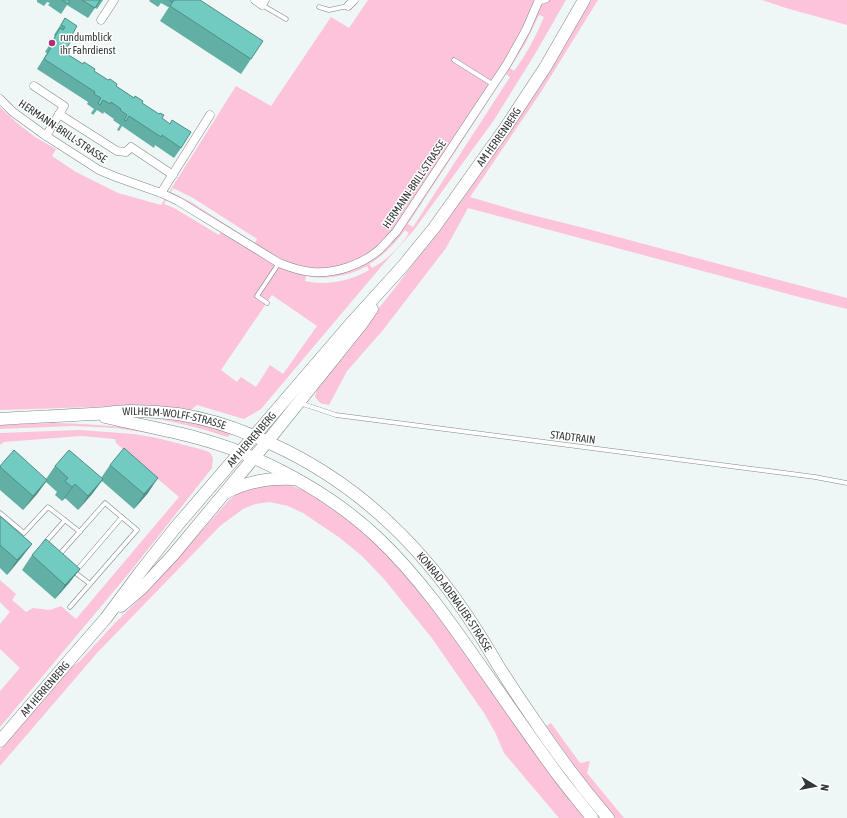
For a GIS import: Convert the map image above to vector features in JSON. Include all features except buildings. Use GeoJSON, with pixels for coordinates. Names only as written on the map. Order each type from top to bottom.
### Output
{"type":"FeatureCollection","features":[{"type":"Feature","properties":{"kind":"main road","name":"AM HERRENBERG"},"geometry":{"type":"LineString","coordinates":[[106,618],[141,589],[159,570],[267,442],[360,326],[434,228],[506,127],[546,66],[584,0]]}},
{"type":"Feature","properties":{"kind":"main road","name":"AM HERRENBERG"},"geometry":{"type":"LineString","coordinates":[[0,741],[106,618],[175,528],[253,436],[353,320],[404,266]]}},
{"type":"Feature","properties":{"kind":"main road","name":"WILHELM-WOLFF-STRASSE"},"geometry":{"type":"LineString","coordinates":[[0,419],[130,411],[156,412],[201,418],[253,436]]}},
{"type":"Feature","properties":{"kind":"main road","name":"WILHELM-WOLFF-STRASSE"},"geometry":{"type":"LineString","coordinates":[[94,414],[175,431],[217,443],[254,457]]}},
{"type":"Feature","properties":{"kind":"main road"},"geometry":{"type":"LineString","coordinates":[[287,416],[282,430],[282,435],[286,445],[293,454]]}},
{"type":"Feature","properties":{"kind":"main road","name":"KONRAD-ADENAUER-STRASSE"},"geometry":{"type":"LineString","coordinates":[[253,436],[293,454],[334,479],[364,500],[411,544],[438,575],[462,608],[530,715],[566,765],[608,818]]}},
{"type":"Feature","properties":{"kind":"main road"},"geometry":{"type":"LineString","coordinates":[[217,443],[226,460],[226,468]]}},
{"type":"Feature","properties":{"kind":"main road","name":"KONRAD-ADENAUER-STRASSE"},"geometry":{"type":"LineString","coordinates":[[254,457],[323,495],[356,520],[385,546],[411,574],[452,625],[561,779],[592,818]]}},
{"type":"Feature","properties":{"kind":"main road"},"geometry":{"type":"LineString","coordinates":[[224,494],[238,487],[260,480],[280,478],[296,479]]}},
{"type":"Feature","properties":{"kind":"street"},"geometry":{"type":"LineString","coordinates":[[101,20],[114,0]]}},
{"type":"Feature","properties":{"kind":"street","name":"HERMANN-BRILL-STRASSE"},"geometry":{"type":"LineString","coordinates":[[0,99],[13,112],[46,136],[99,170],[161,193],[178,201],[279,263],[311,272],[328,272],[352,266],[366,259],[378,250],[396,232],[507,64],[526,30],[538,2]]}},
{"type":"Feature","properties":{"kind":"street"},"geometry":{"type":"LineString","coordinates":[[34,86],[64,106],[46,136]]}},
{"type":"Feature","properties":{"kind":"street","name":"HERMANN-BRILL-STRASSE"},"geometry":{"type":"LineString","coordinates":[[59,114],[117,150],[126,152],[132,147],[173,174]]}},
{"type":"Feature","properties":{"kind":"street"},"geometry":{"type":"LineString","coordinates":[[161,193],[210,115]]}},
{"type":"Feature","properties":{"kind":"lane"},"geometry":{"type":"LineString","coordinates":[[538,2],[547,0]]}},
{"type":"Feature","properties":{"kind":"lane"},"geometry":{"type":"LineString","coordinates":[[261,2],[286,19]]}},
{"type":"Feature","properties":{"kind":"lane"},"geometry":{"type":"LineString","coordinates":[[318,7],[329,10],[351,3]]}},
{"type":"Feature","properties":{"kind":"lane"},"geometry":{"type":"LineString","coordinates":[[454,60],[494,85]]}},
{"type":"Feature","properties":{"kind":"lane"},"geometry":{"type":"LineString","coordinates":[[267,303],[257,296],[279,263]]}},
{"type":"Feature","properties":{"kind":"lane","name":"STADTRAIN"},"geometry":{"type":"LineString","coordinates":[[298,403],[336,415],[815,477],[847,483]]}},
{"type":"Feature","properties":{"kind":"lane"},"geometry":{"type":"LineString","coordinates":[[63,562],[58,557],[105,503],[138,530],[70,607]]}},
{"type":"Feature","properties":{"kind":"lane"},"geometry":{"type":"LineString","coordinates":[[0,513],[24,533],[48,507],[80,532]]}},
{"type":"Feature","properties":{"kind":"lane"},"geometry":{"type":"LineString","coordinates":[[75,572],[122,517]]}},
{"type":"Feature","properties":{"kind":"lane"},"geometry":{"type":"LineString","coordinates":[[40,549],[65,520]]}},
{"type":"Feature","properties":{"kind":"lane"},"geometry":{"type":"LineString","coordinates":[[69,567],[90,584]]}},
{"type":"Feature","properties":{"kind":"shaded area"},"geometry":{"type":"Polygon","coordinates":[[[368,0],[566,0],[535,54],[494,120],[414,230],[261,409],[244,419],[197,405],[191,410],[154,406],[125,406],[0,410],[0,107],[35,137],[56,149],[52,156],[76,172],[118,193],[161,205],[236,86],[271,106],[331,17],[349,28],[368,0]],[[539,15],[525,44],[510,68],[514,71],[538,31],[544,17],[539,15]],[[506,74],[408,224],[413,227],[510,77],[506,74]],[[173,188],[171,192],[191,202],[255,243],[257,239],[193,198],[173,188]],[[167,198],[164,204],[174,208],[219,235],[222,231],[167,198]],[[405,230],[389,249],[369,264],[372,268],[393,253],[409,233],[405,230]],[[367,266],[345,275],[322,278],[306,276],[305,281],[322,283],[338,282],[362,274],[369,270],[367,266]],[[272,295],[221,370],[237,382],[241,377],[256,387],[270,365],[283,374],[317,326],[272,295]]]}},
{"type":"Feature","properties":{"kind":"shaded area"},"geometry":{"type":"Polygon","coordinates":[[[591,0],[598,0],[541,92],[470,197],[524,213],[847,298],[847,309],[468,208],[446,248],[383,330],[347,371],[329,405],[320,403],[315,397],[318,385],[398,284],[461,200],[542,82],[591,0]]]}},
{"type":"Feature","properties":{"kind":"shaded area"},"geometry":{"type":"Polygon","coordinates":[[[762,0],[847,0],[847,25],[786,8],[762,0]]]}},
{"type":"Feature","properties":{"kind":"shaded area"},"geometry":{"type":"Polygon","coordinates":[[[136,415],[170,417],[232,432],[228,437],[182,424],[136,415]]]}},
{"type":"Feature","properties":{"kind":"shaded area"},"geometry":{"type":"Polygon","coordinates":[[[53,423],[133,428],[173,435],[212,446],[217,449],[214,450],[200,445],[154,434],[116,428],[73,426],[0,429],[0,425],[53,423]]]}},
{"type":"Feature","properties":{"kind":"shaded area"},"geometry":{"type":"Polygon","coordinates":[[[80,430],[134,434],[200,449],[211,454],[213,458],[212,468],[134,567],[0,727],[0,691],[20,668],[0,649],[0,624],[10,612],[0,602],[0,580],[16,594],[12,600],[26,612],[33,608],[50,610],[61,606],[76,619],[179,497],[116,443],[115,439],[82,436],[4,442],[0,445],[0,433],[80,430]]]}},
{"type":"Feature","properties":{"kind":"shaded area"},"geometry":{"type":"Polygon","coordinates":[[[270,485],[290,485],[308,492],[330,506],[364,533],[394,562],[426,600],[585,818],[559,818],[504,753],[495,732],[484,713],[431,637],[384,579],[362,556],[340,538],[303,513],[288,506],[270,502],[255,504],[243,509],[220,526],[97,653],[0,766],[0,750],[66,671],[80,661],[115,623],[151,588],[229,500],[244,491],[270,485]]]}},
{"type":"Feature","properties":{"kind":"shaded area"},"geometry":{"type":"Polygon","coordinates":[[[551,723],[580,763],[590,761],[587,773],[624,818],[615,818],[583,777],[546,726],[551,723]]]}},
{"type":"Feature","properties":{"kind":"place","name":"rundumblick ihr Fahrdienst"},"geometry":{"type":"Point","coordinates":[52,43]}}]}
